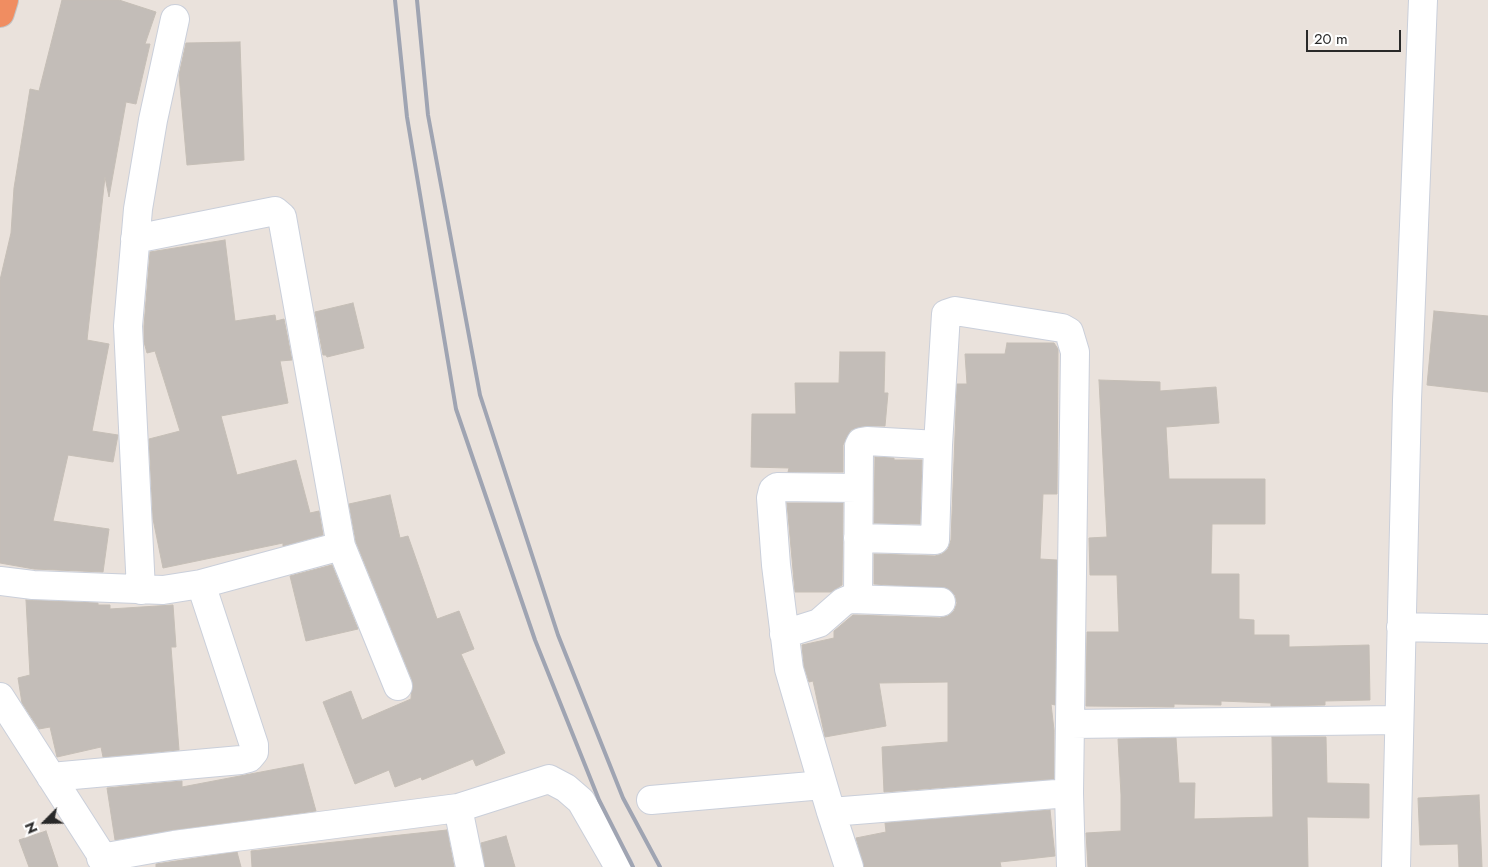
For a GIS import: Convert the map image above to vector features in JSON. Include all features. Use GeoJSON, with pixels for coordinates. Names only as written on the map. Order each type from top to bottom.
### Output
{"type":"FeatureCollection","features":[{"type":"Feature","properties":{"kind":"highway"},"geometry":{"type":"LineString","coordinates":[[0,13],[4,0]]}},
{"type":"Feature","properties":{"kind":"street"},"geometry":{"type":"LineString","coordinates":[[1396,867],[1407,400],[1423,6]]}},
{"type":"Feature","properties":{"kind":"street"},"geometry":{"type":"LineString","coordinates":[[141,590],[128,326],[135,239],[152,129],[174,19]]}},
{"type":"Feature","properties":{"kind":"street"},"geometry":{"type":"LineString","coordinates":[[135,239],[275,211],[280,213],[341,546],[398,686]]}},
{"type":"Feature","properties":{"kind":"street"},"geometry":{"type":"LineString","coordinates":[[858,538],[935,540],[938,445],[946,314],[955,312],[1062,328],[1069,332],[1075,352],[1069,792],[1070,867]]}},
{"type":"Feature","properties":{"kind":"street"},"geometry":{"type":"LineString","coordinates":[[858,599],[858,446],[861,442],[938,445]]}},
{"type":"Feature","properties":{"kind":"street"},"geometry":{"type":"LineString","coordinates":[[849,867],[831,812],[790,669],[775,556],[771,498],[773,490],[784,486],[857,488]]}},
{"type":"Feature","properties":{"kind":"street"},"geometry":{"type":"LineString","coordinates":[[0,581],[43,586],[162,590],[201,584],[341,546]]}},
{"type":"Feature","properties":{"kind":"street"},"geometry":{"type":"LineString","coordinates":[[51,777],[241,760],[248,758],[254,752],[254,745],[201,584]]}},
{"type":"Feature","properties":{"kind":"street"},"geometry":{"type":"LineString","coordinates":[[784,634],[819,623],[843,602],[858,599],[941,602]]}},
{"type":"Feature","properties":{"kind":"street"},"geometry":{"type":"LineString","coordinates":[[1401,626],[1488,629]]}},
{"type":"Feature","properties":{"kind":"street"},"geometry":{"type":"LineString","coordinates":[[0,696],[105,862],[174,845],[458,808],[549,779],[557,782],[581,800],[619,867]]}},
{"type":"Feature","properties":{"kind":"street"},"geometry":{"type":"LineString","coordinates":[[1071,724],[1398,720]]}},
{"type":"Feature","properties":{"kind":"street"},"geometry":{"type":"LineString","coordinates":[[651,800],[823,785]]}},
{"type":"Feature","properties":{"kind":"street"},"geometry":{"type":"LineString","coordinates":[[831,812],[1069,792]]}},
{"type":"Feature","properties":{"kind":"street"},"geometry":{"type":"LineString","coordinates":[[458,808],[470,867]]}},
{"type":"Feature","properties":{"kind":"building"},"geometry":{"type":"Polygon","coordinates":[[[62,0],[119,0],[156,12],[145,44],[150,44],[136,104],[126,102],[109,197],[105,177],[87,340],[109,344],[92,431],[118,435],[113,462],[68,455],[53,521],[109,529],[103,572],[34,569],[0,563],[0,280],[11,233],[14,188],[30,89],[39,91],[62,0]]]}},
{"type":"Feature","properties":{"kind":"building"},"geometry":{"type":"Polygon","coordinates":[[[240,42],[244,160],[187,165],[179,75],[186,43],[240,42]]]}},
{"type":"Feature","properties":{"kind":"building"},"geometry":{"type":"Polygon","coordinates":[[[225,240],[235,321],[275,315],[276,321],[284,319],[292,360],[280,361],[288,403],[221,416],[237,475],[296,460],[310,513],[319,511],[323,535],[283,546],[283,543],[163,568],[153,519],[149,439],[180,431],[155,351],[147,353],[144,342],[150,252],[225,240]]]}},
{"type":"Feature","properties":{"kind":"building"},"geometry":{"type":"Polygon","coordinates":[[[353,303],[364,348],[327,357],[323,355],[315,312],[353,303]]]}},
{"type":"Feature","properties":{"kind":"building"},"geometry":{"type":"Polygon","coordinates":[[[1434,311],[1488,316],[1488,392],[1427,385],[1434,311]]]}},
{"type":"Feature","properties":{"kind":"building"},"geometry":{"type":"Polygon","coordinates":[[[1007,343],[1054,343],[1058,349],[1057,494],[1043,494],[1040,559],[1057,560],[1055,705],[1051,704],[1054,730],[1054,779],[884,792],[882,747],[948,742],[948,682],[879,683],[886,726],[825,737],[813,681],[809,682],[804,666],[802,645],[834,638],[834,631],[853,615],[940,618],[948,616],[954,611],[957,603],[955,595],[949,589],[874,584],[874,554],[935,556],[942,554],[948,549],[951,540],[957,384],[967,384],[965,354],[1005,354],[1007,343]]]}},
{"type":"Feature","properties":{"kind":"building"},"geometry":{"type":"Polygon","coordinates":[[[840,352],[885,352],[884,393],[888,393],[885,426],[865,426],[851,430],[843,445],[843,472],[788,472],[789,468],[751,467],[752,414],[796,414],[795,383],[839,383],[840,352]]]}},
{"type":"Feature","properties":{"kind":"building"},"geometry":{"type":"Polygon","coordinates":[[[1099,380],[1160,382],[1160,391],[1216,387],[1219,423],[1166,427],[1169,479],[1265,479],[1265,524],[1212,524],[1211,574],[1239,574],[1239,619],[1254,620],[1254,635],[1289,635],[1289,647],[1369,645],[1370,700],[1325,701],[1325,705],[1271,706],[1271,703],[1221,701],[1221,705],[1174,704],[1174,707],[1086,706],[1087,632],[1119,632],[1117,575],[1090,575],[1089,538],[1107,537],[1099,380]]]}},
{"type":"Feature","properties":{"kind":"building"},"geometry":{"type":"Polygon","coordinates":[[[875,457],[894,458],[894,460],[922,460],[920,524],[874,523],[875,457]]]}},
{"type":"Feature","properties":{"kind":"building"},"geometry":{"type":"Polygon","coordinates":[[[390,495],[400,538],[408,536],[437,619],[459,611],[474,649],[461,654],[505,753],[476,766],[473,759],[422,780],[421,777],[395,787],[389,770],[355,784],[323,702],[351,691],[362,720],[411,699],[412,680],[356,542],[349,504],[390,495]]]}},
{"type":"Feature","properties":{"kind":"building"},"geometry":{"type":"Polygon","coordinates":[[[787,503],[843,503],[842,585],[831,592],[795,592],[787,503]]]}},
{"type":"Feature","properties":{"kind":"building"},"geometry":{"type":"Polygon","coordinates":[[[332,565],[358,629],[306,641],[290,576],[332,565]]]}},
{"type":"Feature","properties":{"kind":"building"},"geometry":{"type":"Polygon","coordinates":[[[26,600],[98,603],[98,605],[110,605],[110,609],[173,605],[176,647],[171,647],[179,750],[103,757],[101,747],[57,757],[50,727],[39,729],[22,703],[18,678],[30,675],[26,600]]]}},
{"type":"Feature","properties":{"kind":"building"},"geometry":{"type":"Polygon","coordinates":[[[1272,737],[1326,737],[1327,783],[1369,784],[1369,818],[1307,817],[1308,867],[1088,867],[1086,833],[1121,831],[1118,739],[1176,738],[1179,783],[1195,783],[1194,819],[1273,817],[1272,737]]]}},
{"type":"Feature","properties":{"kind":"building"},"geometry":{"type":"Polygon","coordinates":[[[303,764],[316,811],[172,830],[115,840],[107,788],[182,781],[182,787],[303,764]]]}},
{"type":"Feature","properties":{"kind":"building"},"geometry":{"type":"Polygon","coordinates":[[[1479,795],[1482,867],[1459,867],[1458,844],[1420,845],[1418,798],[1479,795]]]}},
{"type":"Feature","properties":{"kind":"building"},"geometry":{"type":"Polygon","coordinates":[[[1050,810],[1055,856],[1000,862],[1001,867],[864,867],[856,838],[886,832],[885,823],[1050,810]]]}},
{"type":"Feature","properties":{"kind":"building"},"geometry":{"type":"Polygon","coordinates":[[[447,830],[454,867],[252,867],[251,851],[447,830]]]}},
{"type":"Feature","properties":{"kind":"building"},"geometry":{"type":"Polygon","coordinates":[[[46,831],[58,867],[29,867],[19,840],[46,831]]]}},
{"type":"Feature","properties":{"kind":"building"},"geometry":{"type":"Polygon","coordinates":[[[506,836],[515,867],[485,867],[481,843],[506,836]]]}},
{"type":"Feature","properties":{"kind":"building"},"geometry":{"type":"Polygon","coordinates":[[[237,852],[241,867],[156,867],[156,864],[237,852]]]}},
{"type":"Feature","properties":{"kind":"railway"},"geometry":{"type":"LineString","coordinates":[[395,0],[407,117],[456,409],[535,640],[599,800],[633,867]]}},
{"type":"Feature","properties":{"kind":"railway"},"geometry":{"type":"LineString","coordinates":[[417,0],[428,115],[480,395],[558,635],[623,798],[660,867]]}}]}
